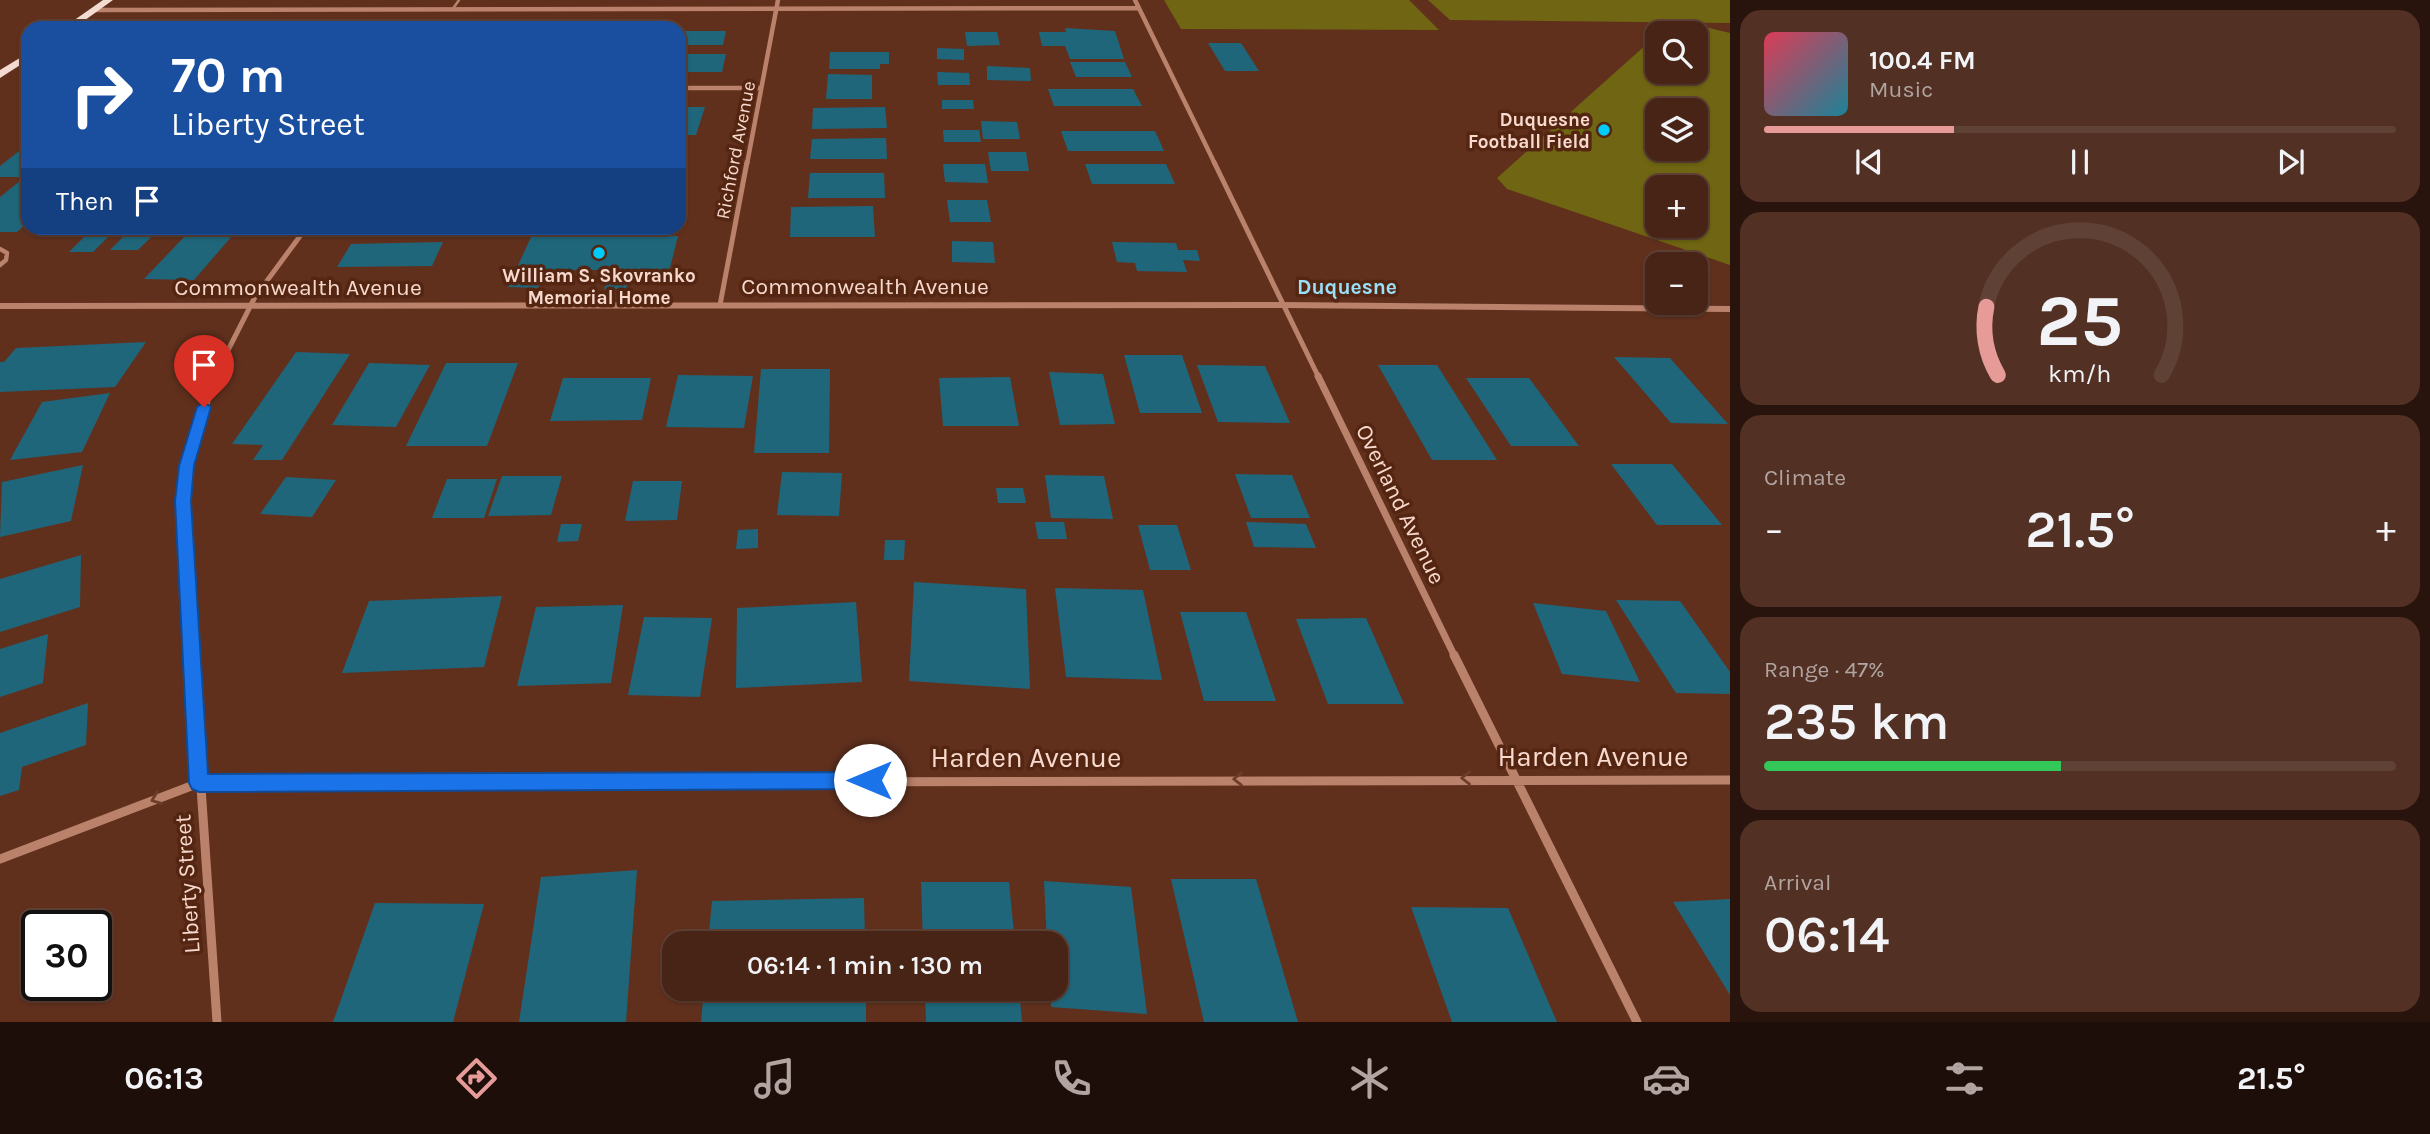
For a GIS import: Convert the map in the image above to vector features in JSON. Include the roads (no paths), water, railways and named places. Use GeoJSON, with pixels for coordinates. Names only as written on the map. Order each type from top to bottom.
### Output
{"type":"FeatureCollection","features":[{"type":"Feature","properties":{"kind":"main road"},"geometry":{"type":"LineString","coordinates":[[78,21],[108,0]]}},
{"type":"Feature","properties":{"kind":"main road"},"geometry":{"type":"LineString","coordinates":[[0,75],[21,61]]}},
{"type":"Feature","properties":{"kind":"street","name":"Richford Avenue"},"geometry":{"type":"LineString","coordinates":[[720,305],[778,0]]}},
{"type":"Feature","properties":{"kind":"street","name":"Overland Avenue"},"geometry":{"type":"LineString","coordinates":[[1135,0],[1514,778],[1637,1022]]}},
{"type":"Feature","properties":{"kind":"street"},"geometry":{"type":"LineString","coordinates":[[94,10],[1139,8]]}},
{"type":"Feature","properties":{"kind":"street"},"geometry":{"type":"LineString","coordinates":[[686,88],[761,88]]}},
{"type":"Feature","properties":{"kind":"street","name":"Liberty Street"},"geometry":{"type":"LineString","coordinates":[[217,1022],[184,545],[184,489],[187,466],[204,407],[249,306],[301,235]]}},
{"type":"Feature","properties":{"kind":"street","name":"Commonwealth Avenue"},"geometry":{"type":"LineString","coordinates":[[0,306],[1283,305],[1730,309]]}},
{"type":"Feature","properties":{"kind":"street","name":"Harden Avenue"},"geometry":{"type":"LineString","coordinates":[[0,859],[199,783],[1514,778],[1730,780]]}},
{"type":"Feature","properties":{"kind":"lane"},"geometry":{"type":"LineString","coordinates":[[452,10],[460,0]]}},
{"type":"Feature","properties":{"kind":"lane"},"geometry":{"type":"LineString","coordinates":[[0,249],[6,253],[6,260],[0,265]]}},
{"type":"Feature","properties":{"kind":"place","name":"Duquesne Football Field"},"geometry":{"type":"Point","coordinates":[1604,130]}},
{"type":"Feature","properties":{"kind":"place","name":"William S. Skovranko Memorial Home"},"geometry":{"type":"Point","coordinates":[599,253]}},
{"type":"Feature","properties":{"kind":"district","name":"Duquesne"},"geometry":{"type":"Point","coordinates":[1347,287]}}]}
